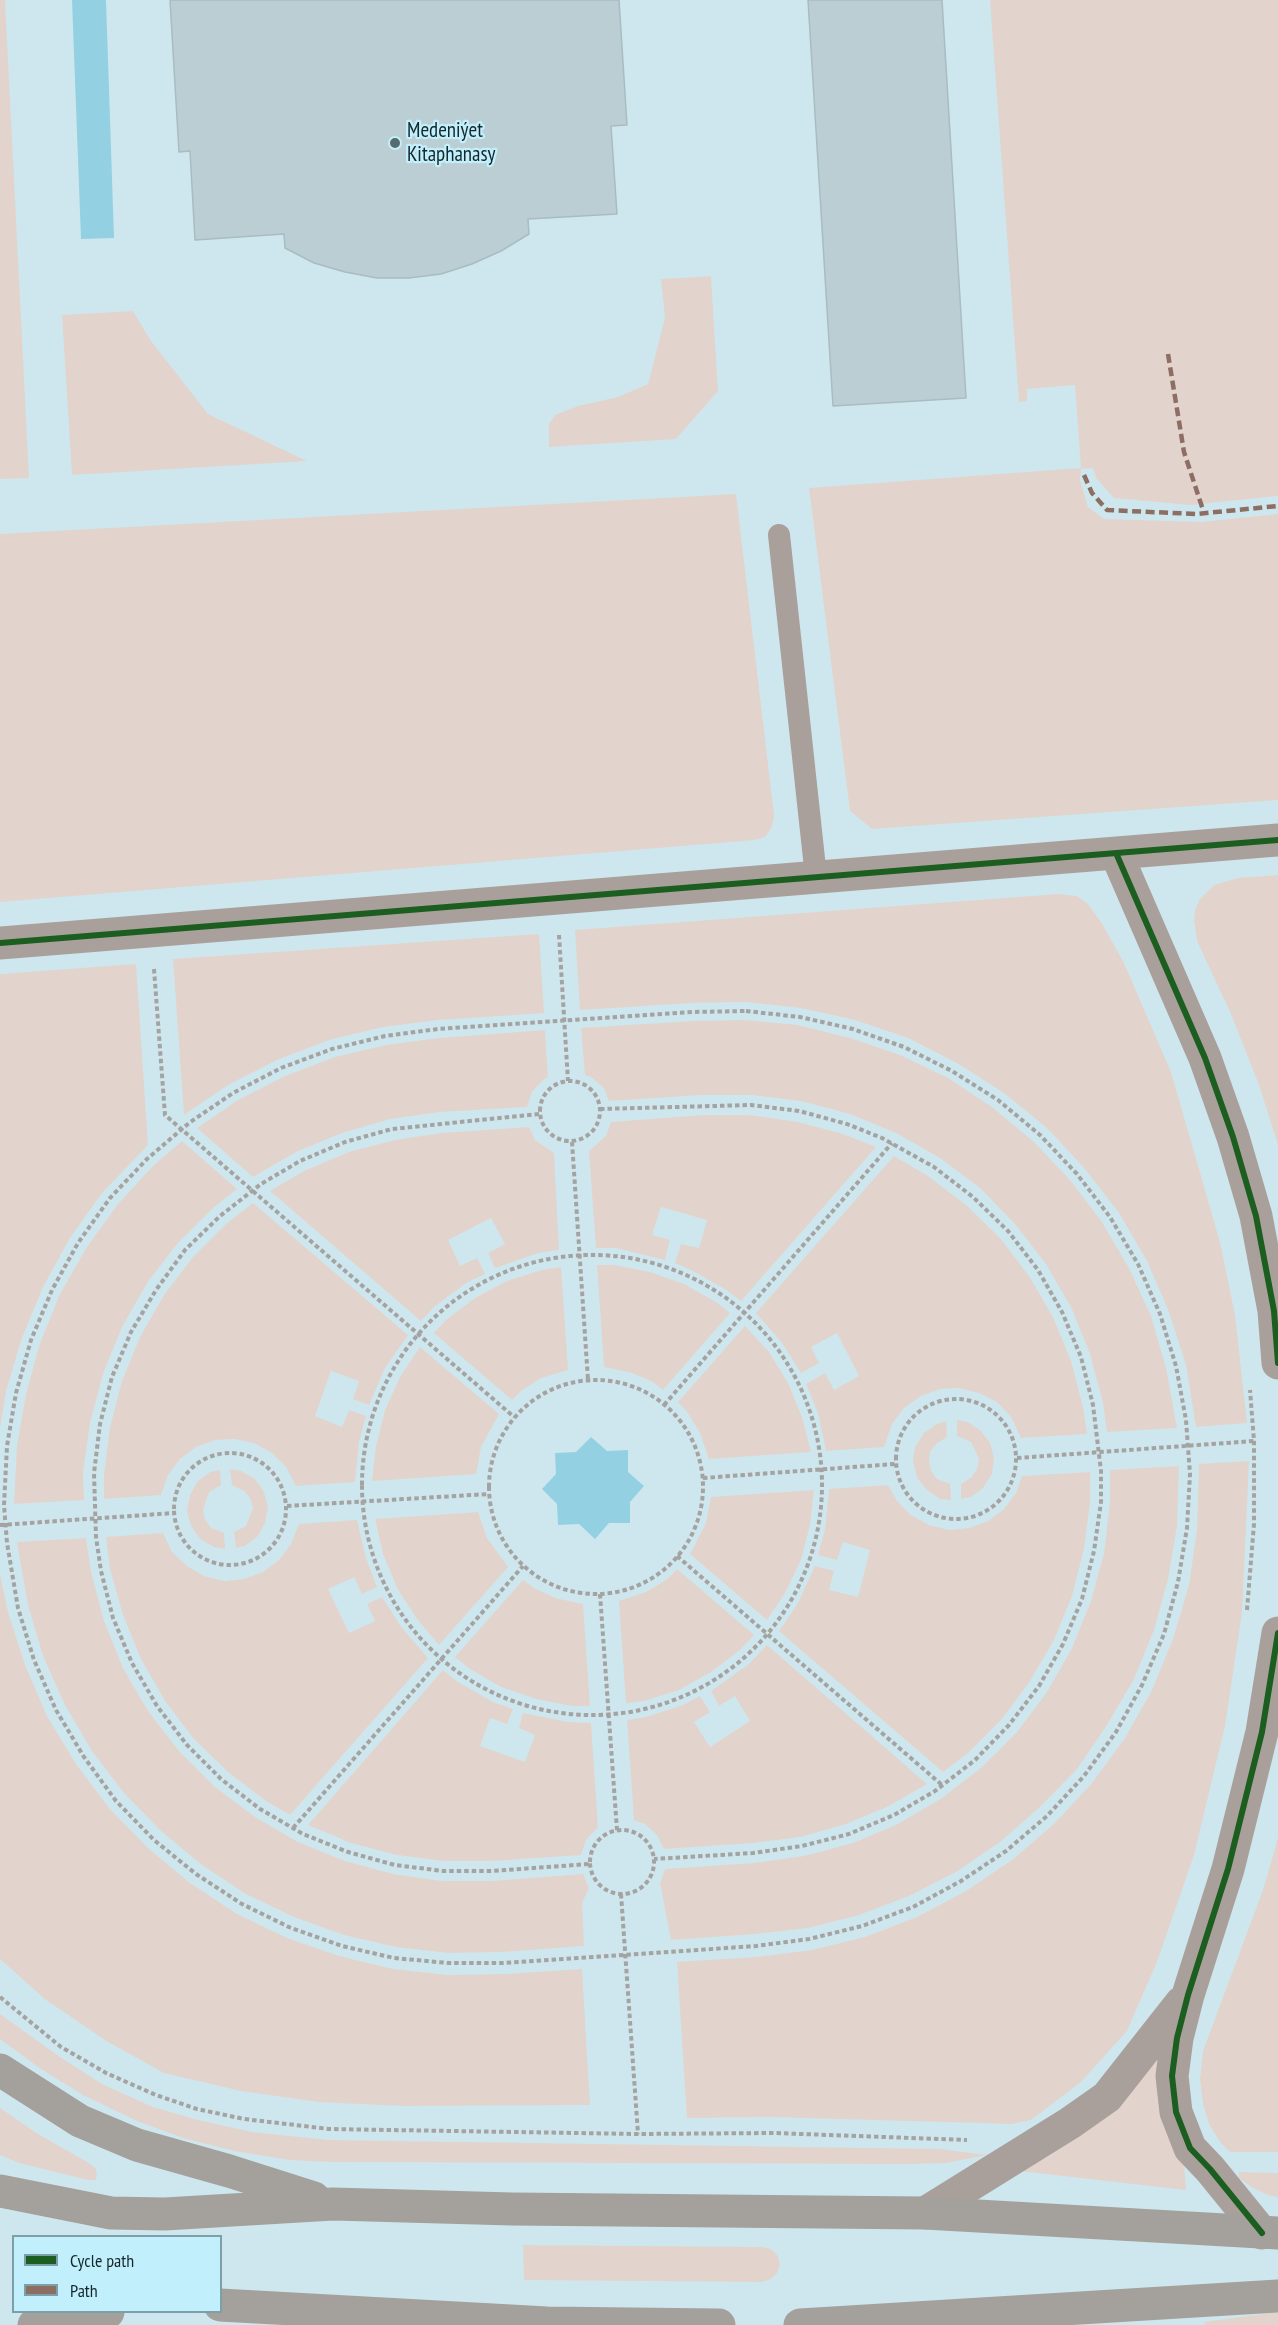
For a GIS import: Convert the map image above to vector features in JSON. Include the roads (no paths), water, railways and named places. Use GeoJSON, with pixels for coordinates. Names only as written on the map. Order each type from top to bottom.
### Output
{"type":"FeatureCollection","features":[{"type":"Feature","properties":{"kind":"main road"},"geometry":{"type":"LineString","coordinates":[[0,2070],[80,2121],[137,2145],[229,2171],[333,2205]]}},
{"type":"Feature","properties":{"kind":"main road"},"geometry":{"type":"LineString","coordinates":[[0,2191],[111,2213],[165,2214],[333,2205],[925,2213],[1270,2233]]}},
{"type":"Feature","properties":{"kind":"main road"},"geometry":{"type":"LineString","coordinates":[[800,2325],[1278,2296]]}},
{"type":"Feature","properties":{"kind":"main road"},"geometry":{"type":"LineString","coordinates":[[222,2305],[538,2324],[719,2325]]}},
{"type":"Feature","properties":{"kind":"main road"},"geometry":{"type":"LineString","coordinates":[[34,2325],[102,2313]]}},
{"type":"Feature","properties":{"kind":"street"},"geometry":{"type":"LineString","coordinates":[[0,943],[1278,840]]}},
{"type":"Feature","properties":{"kind":"street"},"geometry":{"type":"LineString","coordinates":[[1116,853],[1205,1058],[1233,1137],[1256,1216],[1274,1311],[1277,1348]]}},
{"type":"Feature","properties":{"kind":"street"},"geometry":{"type":"LineString","coordinates":[[1270,2233],[1190,2148],[1176,2112],[1173,2076],[1177,2038],[1188,1995],[1231,1857],[1262,1732],[1278,1633]]}},
{"type":"Feature","properties":{"kind":"street"},"geometry":{"type":"LineString","coordinates":[[925,2213],[1070,2123],[1107,2097],[1188,1995]]}},
{"type":"Feature","properties":{"kind":"lane"},"geometry":{"type":"LineString","coordinates":[[779,535],[816,877]]}},
{"type":"Feature","properties":{"kind":"water"},"geometry":{"type":"Polygon","coordinates":[[[72,0],[106,0],[114,238],[81,239],[72,0]]]}},
{"type":"Feature","properties":{"kind":"water"},"geometry":{"type":"Polygon","coordinates":[[[591,1437],[607,1451],[628,1450],[628,1472],[644,1486],[630,1502],[630,1523],[609,1523],[595,1539],[579,1524],[558,1525],[557,1504],[542,1489],[556,1474],[555,1453],[576,1452],[591,1437]]]}},
{"type":"Feature","properties":{"kind":"place","name":"Medeniýet Kitaphanasy"},"geometry":{"type":"Point","coordinates":[395,143]}}]}
